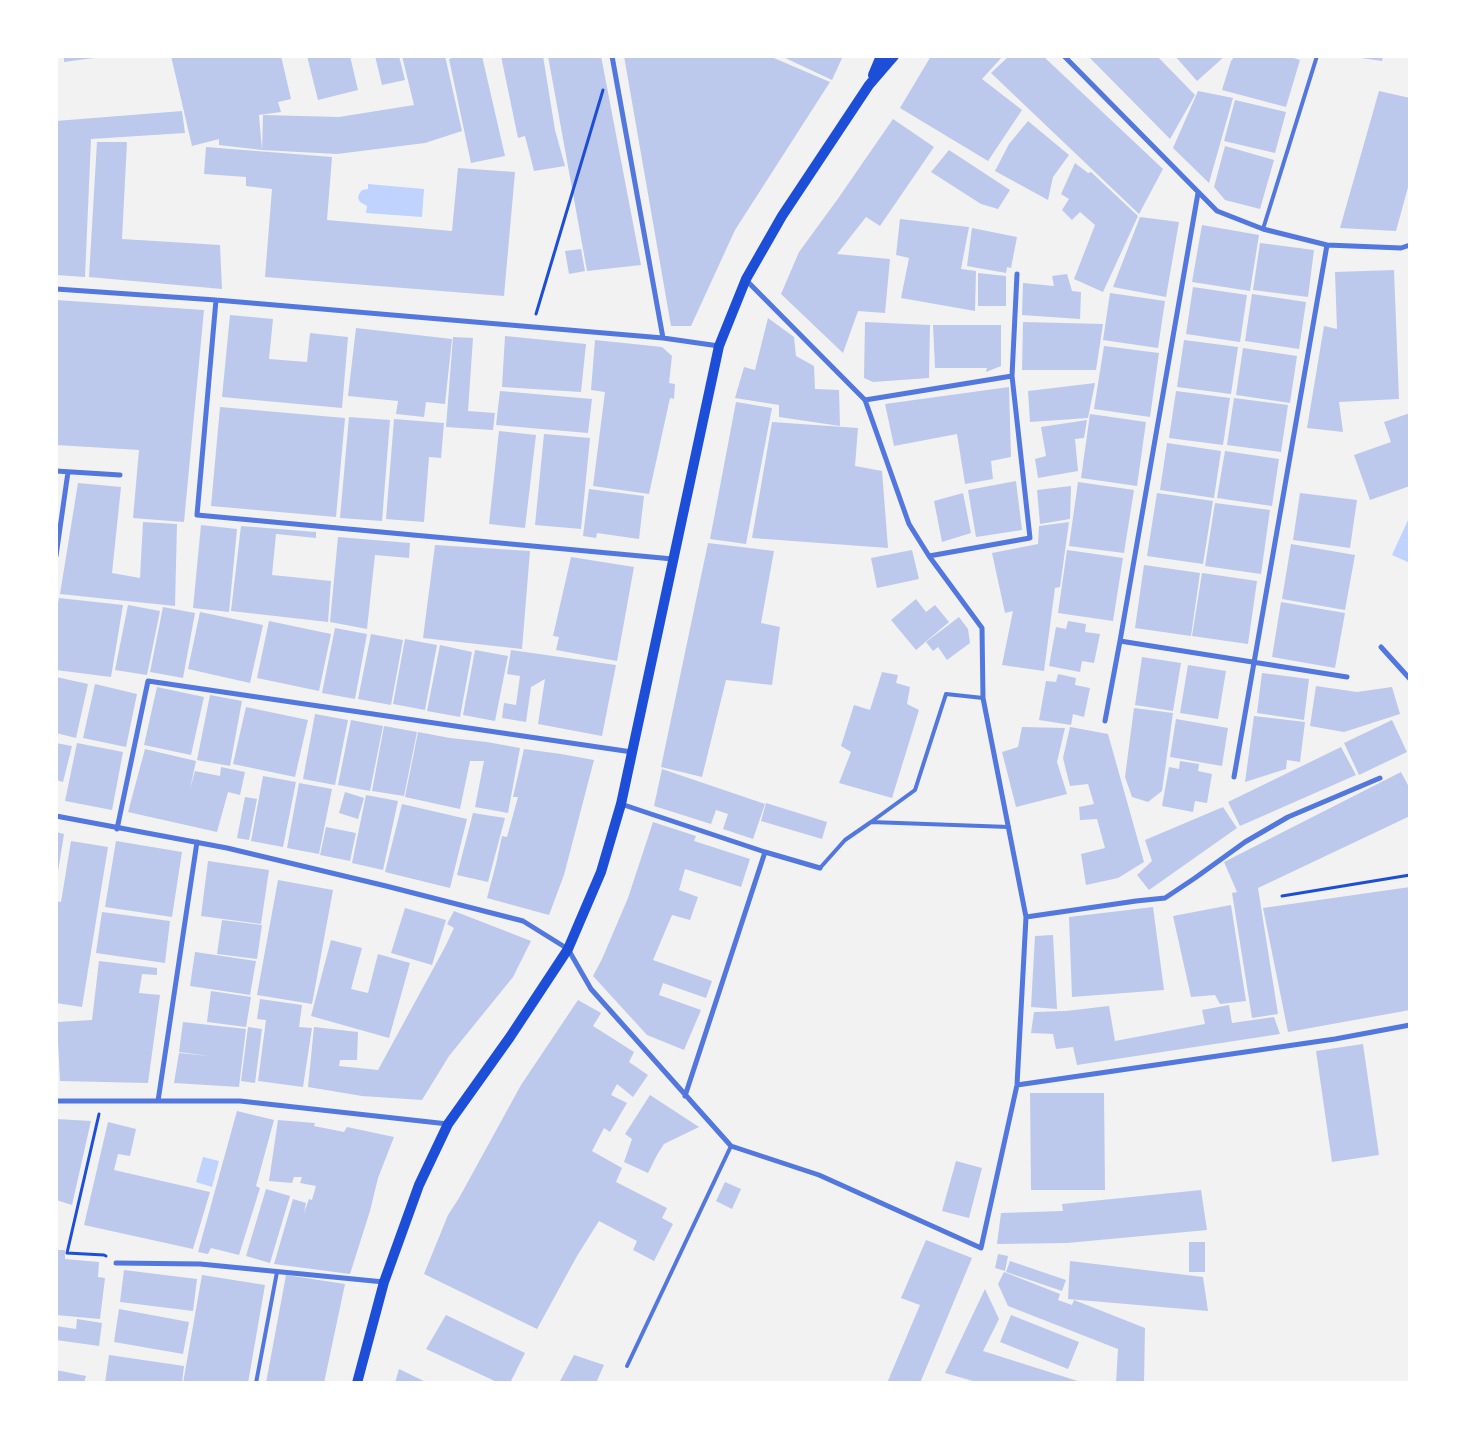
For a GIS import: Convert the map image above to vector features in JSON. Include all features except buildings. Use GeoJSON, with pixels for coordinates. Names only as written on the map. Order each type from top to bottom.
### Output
{"type":"FeatureCollection","features":[{"type":"Feature","properties":{"kind":"main road"},"geometry":{"type":"LineString","coordinates":[[869,85],[881,56]]}},
{"type":"Feature","properties":{"kind":"main road"},"geometry":{"type":"LineString","coordinates":[[358,1383],[384,1282],[419,1185],[448,1124],[510,1037],[568,949],[601,872],[621,804],[719,346],[746,279],[782,216],[869,85],[894,56]]}},
{"type":"Feature","properties":{"kind":"street"},"geometry":{"type":"LineString","coordinates":[[612,56],[663,338]]}},
{"type":"Feature","properties":{"kind":"street"},"geometry":{"type":"LineString","coordinates":[[1064,56],[1217,211],[1263,230],[1327,245],[1401,248],[1410,245]]}},
{"type":"Feature","properties":{"kind":"street"},"geometry":{"type":"LineString","coordinates":[[1104,721],[1120,641],[1198,193]]}},
{"type":"Feature","properties":{"kind":"street"},"geometry":{"type":"LineString","coordinates":[[1234,777],[1327,245]]}},
{"type":"Feature","properties":{"kind":"street"},"geometry":{"type":"LineString","coordinates":[[929,556],[1030,538],[1012,376],[1016,274]]}},
{"type":"Feature","properties":{"kind":"street"},"geometry":{"type":"LineString","coordinates":[[56,816],[116,829],[228,848],[523,921],[568,949],[591,989],[731,1146],[819,1175],[981,1248],[1017,1085],[1026,917],[983,698],[982,628],[929,556],[909,524],[865,400],[746,279]]}},
{"type":"Feature","properties":{"kind":"street"},"geometry":{"type":"LineString","coordinates":[[56,290],[216,300],[663,338],[719,346]]}},
{"type":"Feature","properties":{"kind":"street"},"geometry":{"type":"LineString","coordinates":[[216,300],[197,515],[674,559]]}},
{"type":"Feature","properties":{"kind":"street"},"geometry":{"type":"LineString","coordinates":[[865,400],[1012,376]]}},
{"type":"Feature","properties":{"kind":"street"},"geometry":{"type":"LineString","coordinates":[[56,471],[120,475]]}},
{"type":"Feature","properties":{"kind":"street"},"geometry":{"type":"LineString","coordinates":[[56,556],[68,472]]}},
{"type":"Feature","properties":{"kind":"street"},"geometry":{"type":"LineString","coordinates":[[1120,641],[1347,677]]}},
{"type":"Feature","properties":{"kind":"street"},"geometry":{"type":"LineString","coordinates":[[1381,647],[1410,679]]}},
{"type":"Feature","properties":{"kind":"street"},"geometry":{"type":"LineString","coordinates":[[116,829],[148,680],[632,752]]}},
{"type":"Feature","properties":{"kind":"street"},"geometry":{"type":"LineString","coordinates":[[1026,917],[1165,898],[1244,842],[1288,817],[1380,778]]}},
{"type":"Feature","properties":{"kind":"street"},"geometry":{"type":"LineString","coordinates":[[621,804],[765,852],[820,868]]}},
{"type":"Feature","properties":{"kind":"street"},"geometry":{"type":"LineString","coordinates":[[158,1101],[197,842]]}},
{"type":"Feature","properties":{"kind":"street"},"geometry":{"type":"LineString","coordinates":[[685,1096],[765,852]]}},
{"type":"Feature","properties":{"kind":"street"},"geometry":{"type":"LineString","coordinates":[[1017,1085],[1325,1040],[1410,1024]]}},
{"type":"Feature","properties":{"kind":"street"},"geometry":{"type":"LineString","coordinates":[[56,1101],[240,1101],[448,1124]]}},
{"type":"Feature","properties":{"kind":"street"},"geometry":{"type":"LineString","coordinates":[[116,1263],[200,1264],[384,1282]]}},
{"type":"Feature","properties":{"kind":"lane"},"geometry":{"type":"LineString","coordinates":[[1263,230],[1317,56]]}},
{"type":"Feature","properties":{"kind":"lane"},"geometry":{"type":"LineString","coordinates":[[820,868],[844,840],[915,790],[946,694],[983,698]]}},
{"type":"Feature","properties":{"kind":"lane"},"geometry":{"type":"LineString","coordinates":[[871,822],[1009,827]]}},
{"type":"Feature","properties":{"kind":"lane"},"geometry":{"type":"LineString","coordinates":[[627,1366],[731,1146]]}},
{"type":"Feature","properties":{"kind":"lane"},"geometry":{"type":"LineString","coordinates":[[256,1383],[277,1272]]}},
{"type":"Feature","properties":{"kind":"path"},"geometry":{"type":"LineString","coordinates":[[536,317],[605,84]]}},
{"type":"Feature","properties":{"kind":"path"},"geometry":{"type":"LineString","coordinates":[[1282,896],[1410,875]]}},
{"type":"Feature","properties":{"kind":"path"},"geometry":{"type":"LineString","coordinates":[[102,1101],[67,1252],[104,1255],[116,1263]]}},
{"type":"Feature","properties":{"kind":"water"},"geometry":{"type":"Polygon","coordinates":[[[368,184],[424,189],[422,217],[366,213],[367,206],[360,202],[358,198],[362,190],[368,189],[368,184]]]}},
{"type":"Feature","properties":{"kind":"water"},"geometry":{"type":"Polygon","coordinates":[[[1408,520],[1410,521],[1410,563],[1392,555],[1408,520]]]}},
{"type":"Feature","properties":{"kind":"water"},"geometry":{"type":"Polygon","coordinates":[[[203,1157],[219,1161],[212,1187],[196,1182],[203,1157]]]}}]}
